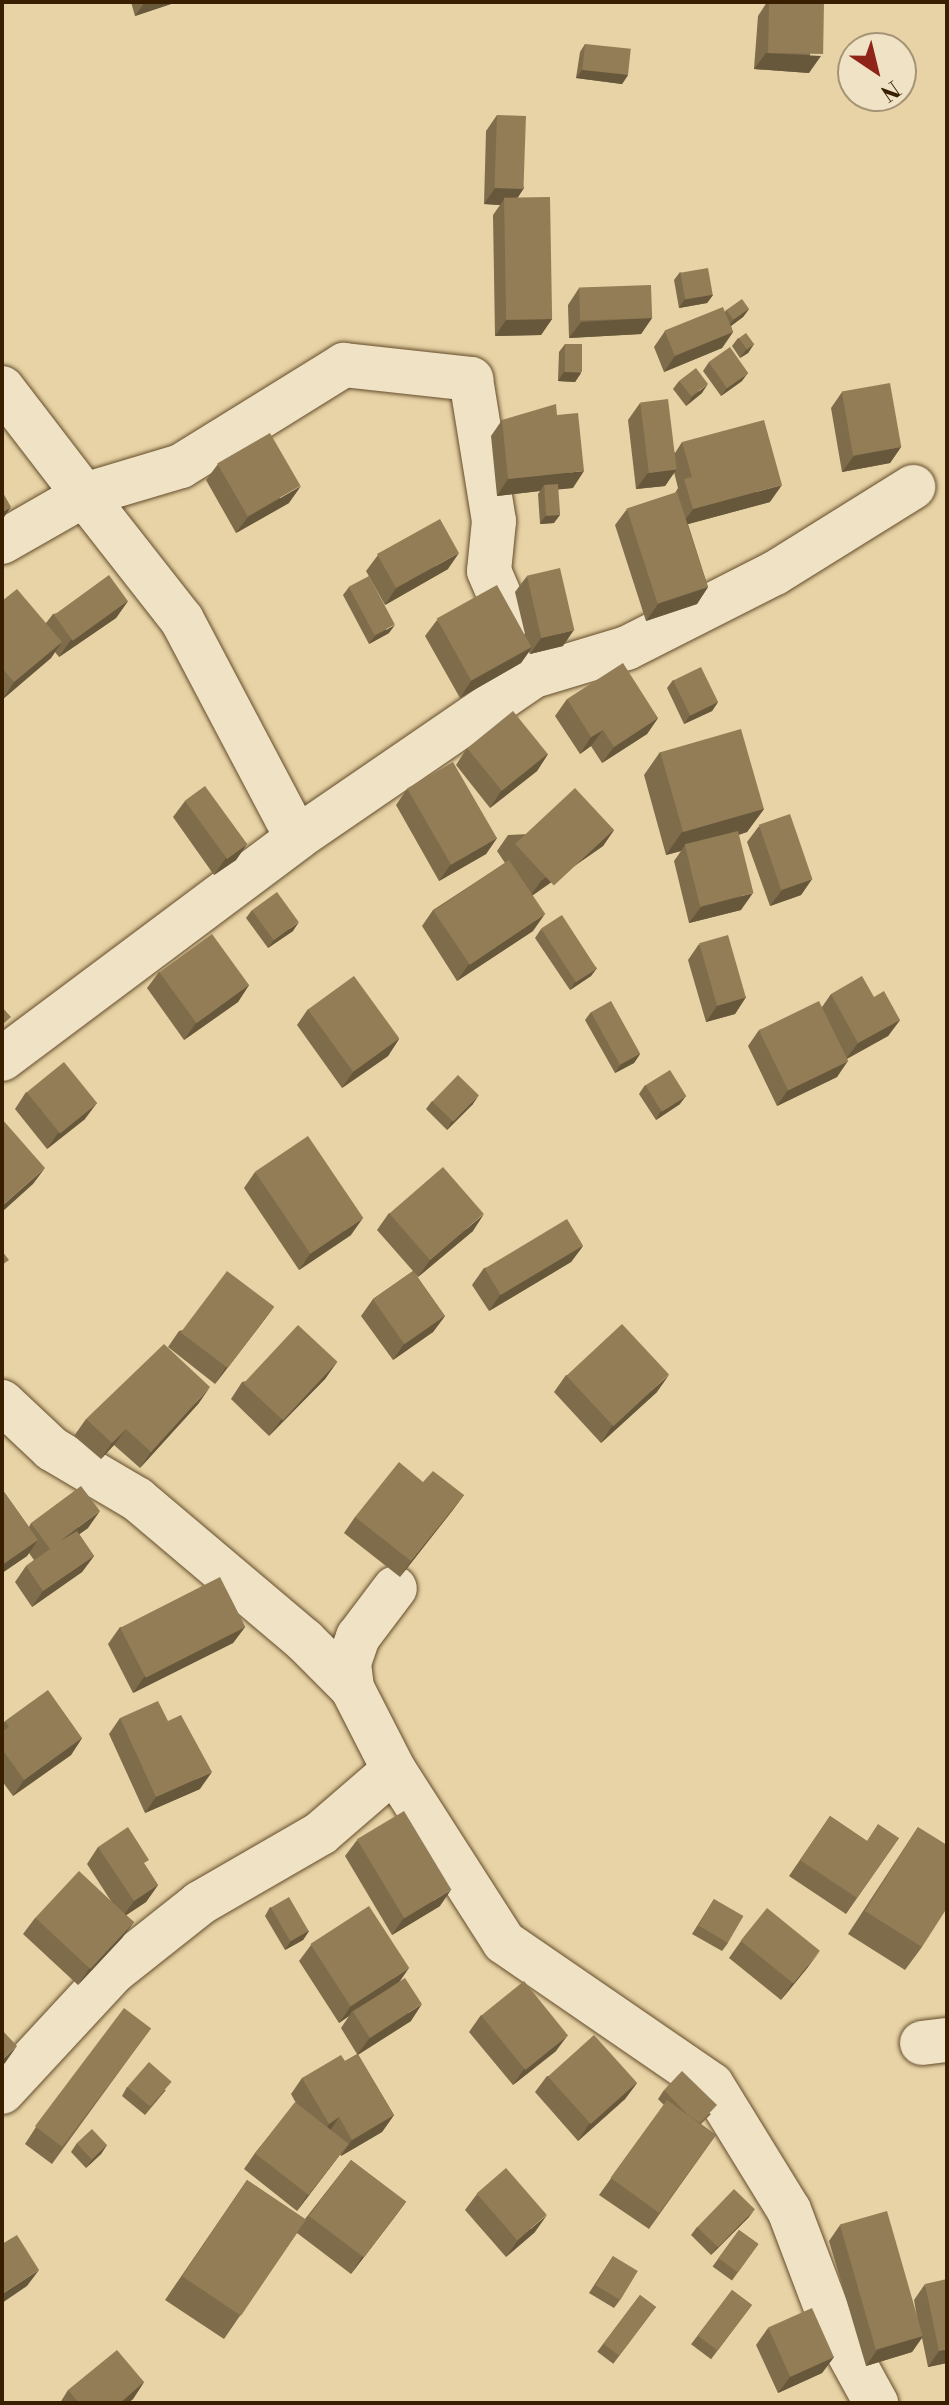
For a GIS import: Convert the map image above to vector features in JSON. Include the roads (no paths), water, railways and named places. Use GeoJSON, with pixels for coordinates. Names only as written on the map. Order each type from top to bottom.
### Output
{"type":"FeatureCollection","features":[{"type":"Feature","properties":{"kind":"street"},"geometry":{"type":"LineString","coordinates":[[2,542],[84,495],[181,466],[344,365],[471,379],[494,521],[489,571],[534,676]]}},
{"type":"Feature","properties":{"kind":"street"},"geometry":{"type":"LineString","coordinates":[[2,388],[182,620],[297,838]]}},
{"type":"Feature","properties":{"kind":"street"},"geometry":{"type":"LineString","coordinates":[[2,1059],[297,838],[534,676],[640,641],[775,573],[913,487]]}},
{"type":"Feature","properties":{"kind":"street"},"geometry":{"type":"LineString","coordinates":[[2,1402],[52,1449],[137,1499],[352,1688]]}},
{"type":"Feature","properties":{"kind":"street"},"geometry":{"type":"LineString","coordinates":[[395,1588],[358,1637],[349,1663],[352,1688],[394,1770],[504,1942],[712,2085],[789,2210],[831,2321],[876,2403]]}},
{"type":"Feature","properties":{"kind":"street"},"geometry":{"type":"LineString","coordinates":[[2,2092],[113,1972],[200,1903],[321,1833],[394,1770]]}}]}
